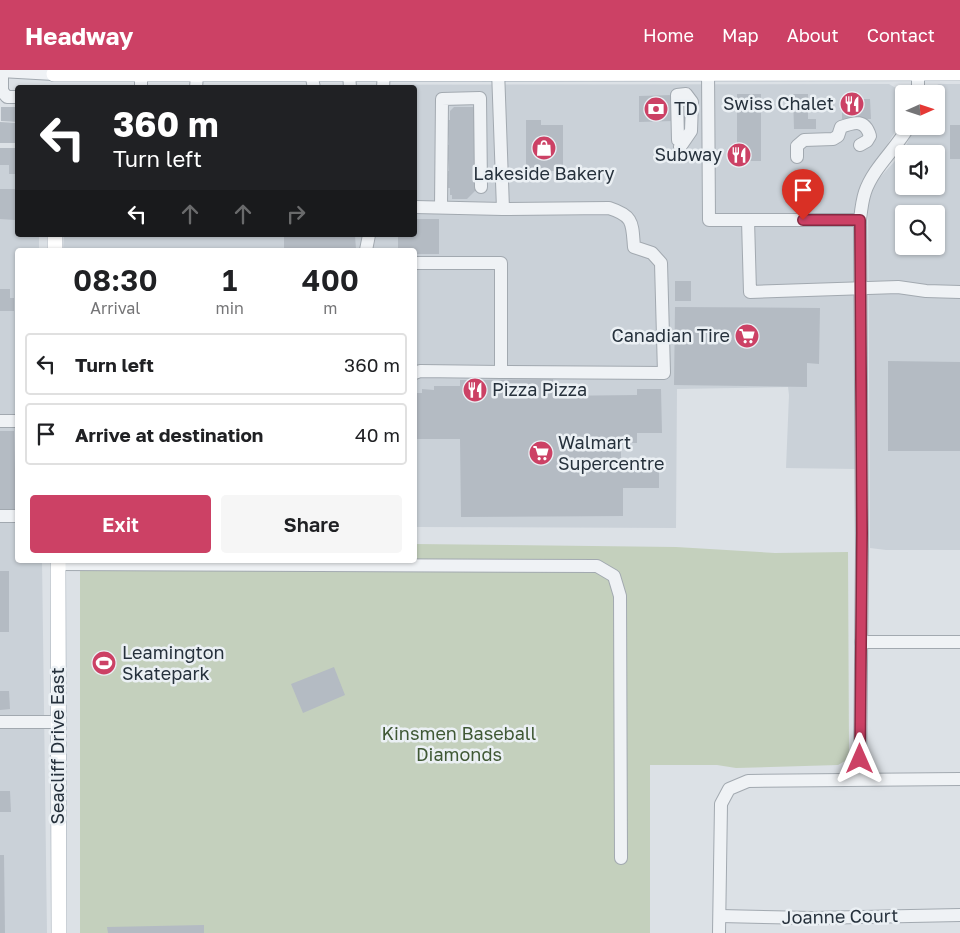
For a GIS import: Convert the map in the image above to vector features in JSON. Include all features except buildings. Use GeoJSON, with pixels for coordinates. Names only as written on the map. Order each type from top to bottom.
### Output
{"type":"FeatureCollection","features":[{"type":"Feature","properties":{"kind":"main road"},"geometry":{"type":"LineString","coordinates":[[54,77],[141,81],[196,81],[256,72],[313,80],[350,80],[498,72],[960,73]]}},
{"type":"Feature","properties":{"kind":"main road","name":"Seacliff Drive East"},"geometry":{"type":"LineString","coordinates":[[58,563],[59,933]]}},
{"type":"Feature","properties":{"kind":"street"},"geometry":{"type":"LineString","coordinates":[[15,97],[7,97],[2,90],[1,71],[54,77]]}},
{"type":"Feature","properties":{"kind":"street"},"geometry":{"type":"LineString","coordinates":[[498,72],[502,209]]}},
{"type":"Feature","properties":{"kind":"street"},"geometry":{"type":"LineString","coordinates":[[708,72],[708,220],[860,220]]}},
{"type":"Feature","properties":{"kind":"street"},"geometry":{"type":"LineString","coordinates":[[918,72],[918,85]]}},
{"type":"Feature","properties":{"kind":"street"},"geometry":{"type":"LineString","coordinates":[[441,207],[442,99],[480,98],[480,187]]}},
{"type":"Feature","properties":{"kind":"street"},"geometry":{"type":"LineString","coordinates":[[797,157],[797,146],[804,140],[833,140],[838,136],[841,128],[850,123],[862,123],[868,128],[870,136],[867,141],[860,145]]}},
{"type":"Feature","properties":{"kind":"street"},"geometry":{"type":"LineString","coordinates":[[860,779],[860,220],[864,193],[873,176],[894,151],[904,135]]}},
{"type":"Feature","properties":{"kind":"street"},"geometry":{"type":"LineString","coordinates":[[417,207],[502,209],[608,208],[624,213],[632,224],[634,247],[652,253],[661,263],[664,373],[417,372]]}},
{"type":"Feature","properties":{"kind":"street"},"geometry":{"type":"LineString","coordinates":[[748,220],[750,292],[898,287],[926,292],[960,292]]}},
{"type":"Feature","properties":{"kind":"street"},"geometry":{"type":"LineString","coordinates":[[417,263],[501,263],[501,372]]}},
{"type":"Feature","properties":{"kind":"street"},"geometry":{"type":"LineString","coordinates":[[0,421],[15,421]]}},
{"type":"Feature","properties":{"kind":"street"},"geometry":{"type":"LineString","coordinates":[[0,516],[15,516]]}},
{"type":"Feature","properties":{"kind":"street"},"geometry":{"type":"LineString","coordinates":[[193,563],[597,566],[614,576],[620,596],[621,858]]}},
{"type":"Feature","properties":{"kind":"street"},"geometry":{"type":"LineString","coordinates":[[861,642],[960,642]]}},
{"type":"Feature","properties":{"kind":"street"},"geometry":{"type":"LineString","coordinates":[[0,722],[58,722]]}},
{"type":"Feature","properties":{"kind":"street"},"geometry":{"type":"LineString","coordinates":[[719,933],[721,804],[729,789],[748,781],[960,779]]}},
{"type":"Feature","properties":{"kind":"street","name":"Joanne Court"},"geometry":{"type":"LineString","coordinates":[[720,916],[813,918],[960,915]]}},
{"type":"Feature","properties":{"kind":"shaded area"},"geometry":{"type":"Polygon","coordinates":[[[889,84],[895,88],[895,132],[863,183],[856,469],[786,468],[788,387],[677,389],[676,528],[417,527],[417,248],[63,248],[64,237],[417,237],[417,85],[237,85],[889,84]]]}},
{"type":"Feature","properties":{"kind":"shaded area"},"geometry":{"type":"Polygon","coordinates":[[[960,84],[960,550],[886,550],[870,548],[868,203],[875,183],[895,161],[895,195],[945,195],[945,145],[906,145],[911,135],[945,135],[945,85],[937,85],[960,84]]]}},
{"type":"Feature","properties":{"kind":"shaded area"},"geometry":{"type":"Polygon","coordinates":[[[0,150],[15,150],[15,237],[39,237],[39,248],[15,248],[15,563],[42,563],[47,933],[0,933],[0,150]]]}},
{"type":"Feature","properties":{"kind":"green space","name":"Kinsmen Baseball Diamonds"},"geometry":{"type":"Polygon","coordinates":[[[417,544],[676,547],[775,553],[848,552],[849,752],[845,761],[838,765],[736,768],[717,765],[650,765],[650,933],[80,933],[80,563],[417,563],[417,544]]]}},
{"type":"Feature","properties":{"kind":"place","name":"Swiss Chalet"},"geometry":{"type":"Point","coordinates":[852,104]}},
{"type":"Feature","properties":{"kind":"place","name":"TD"},"geometry":{"type":"Point","coordinates":[656,109]}},
{"type":"Feature","properties":{"kind":"place","name":"Lakeside Bakery"},"geometry":{"type":"Point","coordinates":[544,148]}},
{"type":"Feature","properties":{"kind":"place","name":"Subway"},"geometry":{"type":"Point","coordinates":[739,155]}},
{"type":"Feature","properties":{"kind":"place","name":"Canadian Tire"},"geometry":{"type":"Point","coordinates":[747,336]}},
{"type":"Feature","properties":{"kind":"place","name":"Pizza Pizza"},"geometry":{"type":"Point","coordinates":[475,390]}},
{"type":"Feature","properties":{"kind":"place","name":"Walmart Supercentre"},"geometry":{"type":"Point","coordinates":[541,453]}},
{"type":"Feature","properties":{"kind":"place","name":"Leamington Skatepark"},"geometry":{"type":"Point","coordinates":[104,663]}},
{"type":"Feature","properties":{"kind":"route"},"geometry":{"type":"LineString","coordinates":[[803,220],[860,220],[862,533],[860,759]]}}]}
